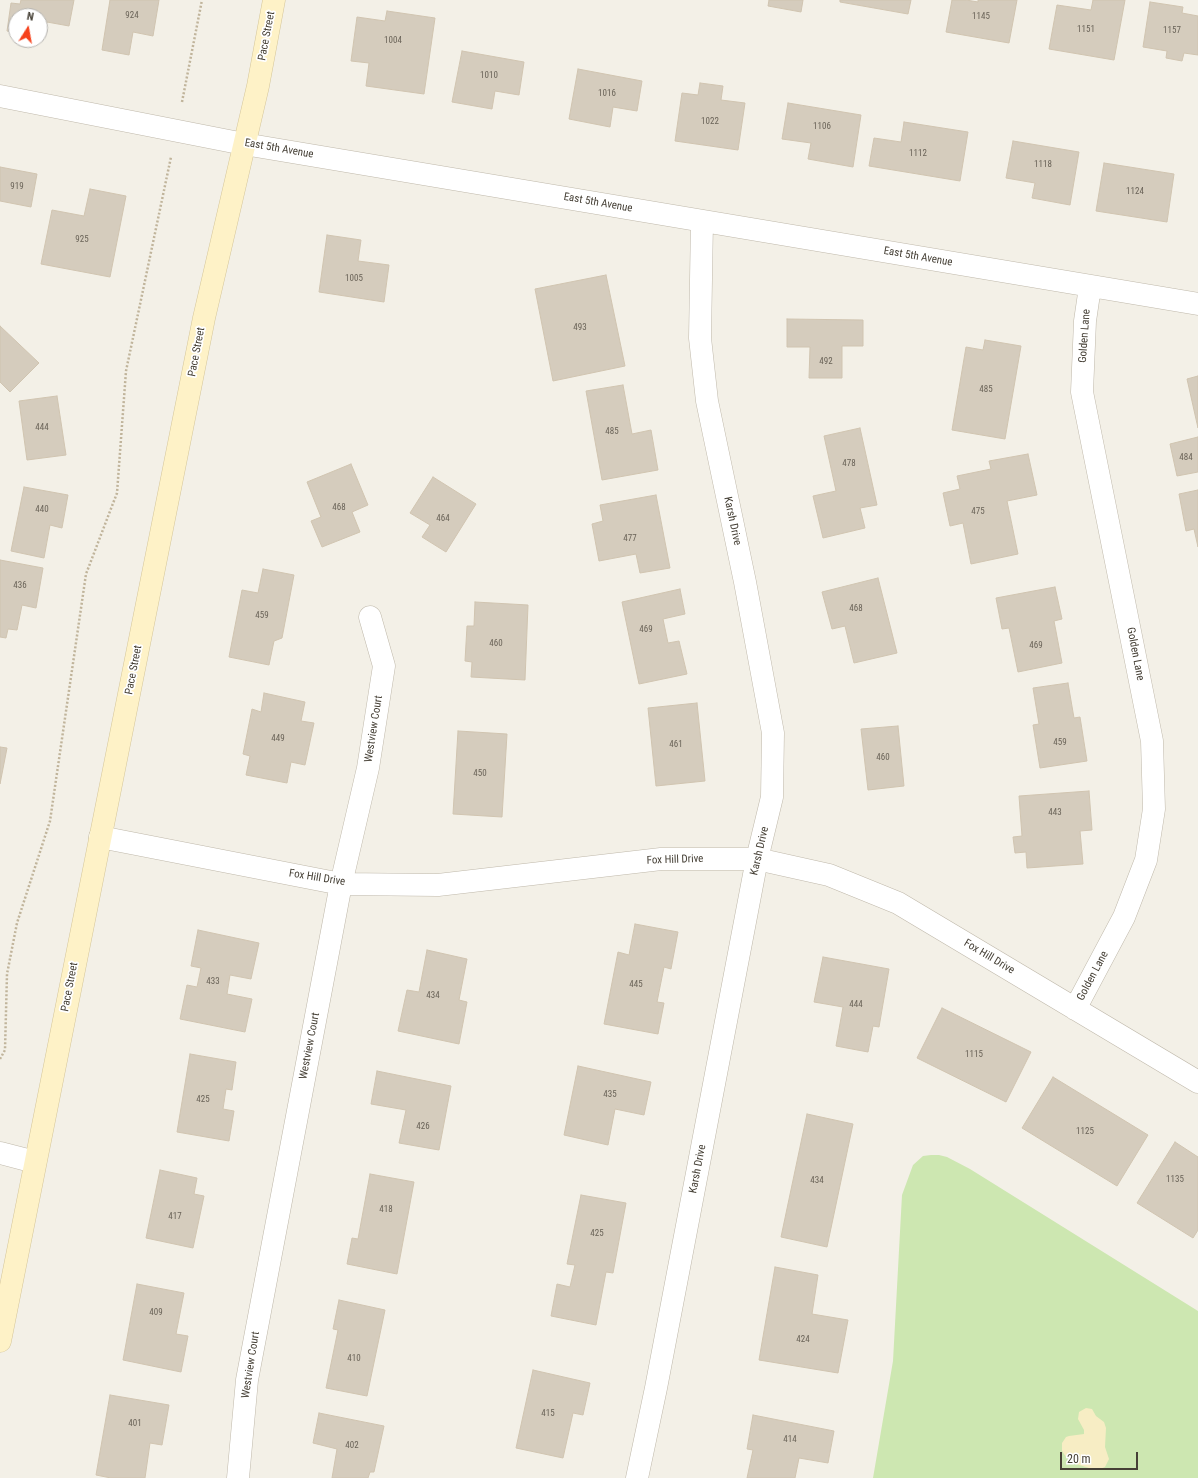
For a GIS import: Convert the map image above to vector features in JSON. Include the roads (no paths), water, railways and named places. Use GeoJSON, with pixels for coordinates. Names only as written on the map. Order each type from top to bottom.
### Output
{"type":"FeatureCollection","features":[{"type":"Feature","properties":{"kind":"main road","name":"Pace Street"},"geometry":{"type":"LineString","coordinates":[[0,1341],[204,318],[258,86],[274,0]]}},
{"type":"Feature","properties":{"kind":"street","name":"East 5th Avenue"},"geometry":{"type":"LineString","coordinates":[[0,96],[244,144],[1198,304]]}},
{"type":"Feature","properties":{"kind":"street","name":"Karsh Drive"},"geometry":{"type":"LineString","coordinates":[[637,1478],[658,1381],[757,859],[772,797],[774,733],[745,582],[707,401],[700,338],[702,221]]}},
{"type":"Feature","properties":{"kind":"street","name":"Golden Lane"},"geometry":{"type":"LineString","coordinates":[[1075,1009],[1124,917],[1146,860],[1154,809],[1152,741],[1082,392],[1085,321],[1090,286]]}},
{"type":"Feature","properties":{"kind":"street","name":"Westview Court"},"geometry":{"type":"LineString","coordinates":[[238,1478],[247,1380],[340,884],[368,768],[384,666],[370,617]]}},
{"type":"Feature","properties":{"kind":"street","name":"Fox Hill Drive"},"geometry":{"type":"LineString","coordinates":[[100,837],[340,884],[438,885],[661,859],[757,859],[829,875],[898,903],[1198,1082]]}},
{"type":"Feature","properties":{"kind":"street"},"geometry":{"type":"LineString","coordinates":[[0,1153],[35,1162]]}}]}
